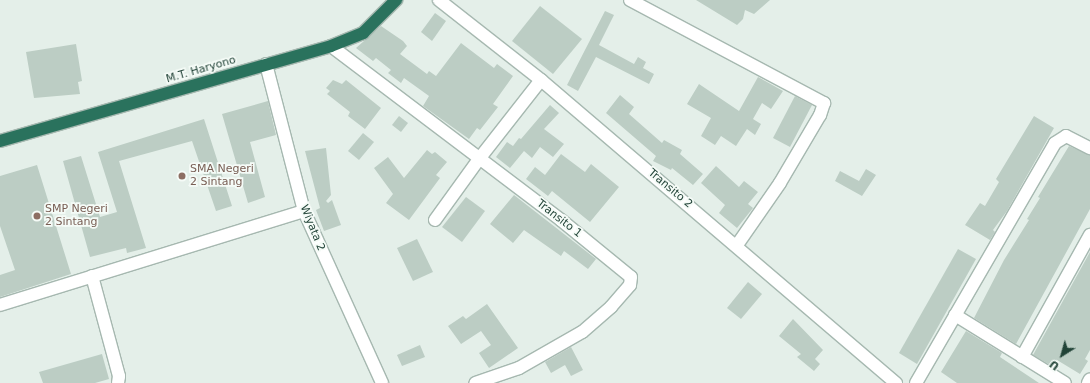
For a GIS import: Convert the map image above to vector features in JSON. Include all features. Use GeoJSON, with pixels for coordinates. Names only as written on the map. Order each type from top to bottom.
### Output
{"type":"FeatureCollection","features":[{"type":"Feature","properties":{"kind":"highway","name":"M.T. Haryono"},"geometry":{"type":"LineString","coordinates":[[0,141],[331,46],[363,33],[396,0]]}},
{"type":"Feature","properties":{"kind":"street","name":"Transito 2"},"geometry":{"type":"LineString","coordinates":[[439,0],[541,80],[737,245],[896,383]]}},
{"type":"Feature","properties":{"kind":"street"},"geometry":{"type":"LineString","coordinates":[[630,0],[824,103],[820,115],[776,190],[737,245]]}},
{"type":"Feature","properties":{"kind":"street","name":"Transito 1"},"geometry":{"type":"LineString","coordinates":[[331,46],[624,271],[632,281],[604,314],[582,332],[519,368],[476,383]]}},
{"type":"Feature","properties":{"kind":"street","name":"Wiyata 2"},"geometry":{"type":"LineString","coordinates":[[266,64],[304,211],[382,383]]}},
{"type":"Feature","properties":{"kind":"street"},"geometry":{"type":"LineString","coordinates":[[435,220],[479,159],[541,80]]}},
{"type":"Feature","properties":{"kind":"street"},"geometry":{"type":"LineString","coordinates":[[916,383],[1055,143],[1066,136],[1090,148]]}},
{"type":"Feature","properties":{"kind":"street"},"geometry":{"type":"LineString","coordinates":[[0,306],[304,211]]}},
{"type":"Feature","properties":{"kind":"street"},"geometry":{"type":"LineString","coordinates":[[1022,357],[1090,235]]}},
{"type":"Feature","properties":{"kind":"street"},"geometry":{"type":"LineString","coordinates":[[92,276],[119,376],[118,383]]}},
{"type":"Feature","properties":{"kind":"street"},"geometry":{"type":"LineString","coordinates":[[955,316],[1065,383]]}},
{"type":"Feature","properties":{"kind":"street"},"geometry":{"type":"LineString","coordinates":[[1088,383],[1090,379]]}},
{"type":"Feature","properties":{"kind":"building"},"geometry":{"type":"Polygon","coordinates":[[[696,0],[770,0],[754,14],[745,10],[743,19],[737,25],[696,0]]]}},
{"type":"Feature","properties":{"kind":"building"},"geometry":{"type":"Polygon","coordinates":[[[540,6],[582,39],[553,74],[512,41],[540,6]]]}},
{"type":"Feature","properties":{"kind":"building"},"geometry":{"type":"Polygon","coordinates":[[[605,11],[614,15],[599,45],[634,64],[638,57],[646,62],[643,68],[654,74],[649,84],[596,57],[578,91],[567,85],[605,11]]]}},
{"type":"Feature","properties":{"kind":"building"},"geometry":{"type":"Polygon","coordinates":[[[435,13],[446,21],[432,41],[421,32],[435,13]]]}},
{"type":"Feature","properties":{"kind":"building"},"geometry":{"type":"Polygon","coordinates":[[[381,26],[403,41],[407,46],[400,54],[427,74],[429,71],[436,76],[461,43],[494,68],[497,64],[513,76],[493,104],[498,107],[480,130],[477,128],[469,139],[423,106],[429,96],[404,78],[401,83],[388,73],[391,70],[376,58],[373,61],[356,48],[381,26]]]}},
{"type":"Feature","properties":{"kind":"building"},"geometry":{"type":"Polygon","coordinates":[[[76,44],[82,81],[78,82],[80,94],[34,98],[26,52],[76,44]]]}},
{"type":"Feature","properties":{"kind":"building"},"geometry":{"type":"Polygon","coordinates":[[[758,77],[783,91],[771,109],[762,103],[753,119],[761,124],[755,135],[747,129],[736,146],[721,136],[715,145],[701,136],[711,118],[687,104],[699,84],[739,111],[758,77]]]}},
{"type":"Feature","properties":{"kind":"building"},"geometry":{"type":"Polygon","coordinates":[[[333,80],[342,84],[346,80],[381,108],[365,129],[348,116],[350,112],[327,94],[330,91],[326,88],[333,80]]]}},
{"type":"Feature","properties":{"kind":"building"},"geometry":{"type":"Polygon","coordinates":[[[620,95],[634,107],[629,114],[662,143],[664,140],[682,150],[680,154],[703,174],[693,185],[672,168],[671,170],[653,161],[656,156],[606,113],[620,95]]]}},
{"type":"Feature","properties":{"kind":"building"},"geometry":{"type":"Polygon","coordinates":[[[795,96],[812,105],[790,147],[773,138],[795,96]]]}},
{"type":"Feature","properties":{"kind":"building"},"geometry":{"type":"Polygon","coordinates":[[[268,101],[276,135],[250,142],[265,197],[248,203],[222,114],[268,101]]]}},
{"type":"Feature","properties":{"kind":"building"},"geometry":{"type":"Polygon","coordinates":[[[550,105],[559,113],[544,129],[564,144],[553,157],[540,147],[532,158],[524,151],[510,168],[496,157],[507,142],[513,146],[519,138],[521,139],[550,105]]]}},
{"type":"Feature","properties":{"kind":"building"},"geometry":{"type":"Polygon","coordinates":[[[399,116],[408,123],[401,132],[392,125],[399,116]]]}},
{"type":"Feature","properties":{"kind":"building"},"geometry":{"type":"Polygon","coordinates":[[[1034,116],[1054,128],[1007,211],[993,230],[995,232],[990,240],[965,225],[980,203],[985,206],[999,182],[996,179],[1034,116]]]}},
{"type":"Feature","properties":{"kind":"building"},"geometry":{"type":"Polygon","coordinates":[[[204,119],[232,206],[216,211],[192,141],[119,161],[146,248],[127,253],[126,248],[90,257],[63,161],[81,156],[100,217],[117,212],[98,152],[204,119]]]}},
{"type":"Feature","properties":{"kind":"building"},"geometry":{"type":"Polygon","coordinates":[[[363,133],[374,142],[359,160],[348,151],[363,133]]]}},
{"type":"Feature","properties":{"kind":"building"},"geometry":{"type":"Polygon","coordinates":[[[1069,146],[1090,155],[1090,209],[1016,344],[974,318],[1004,260],[1029,220],[1027,219],[1040,198],[1038,197],[1069,146]]]}},
{"type":"Feature","properties":{"kind":"building"},"geometry":{"type":"Polygon","coordinates":[[[326,148],[331,195],[326,201],[328,203],[332,200],[341,225],[324,231],[316,210],[320,208],[305,151],[326,148]]]}},
{"type":"Feature","properties":{"kind":"building"},"geometry":{"type":"Polygon","coordinates":[[[427,150],[432,154],[435,152],[447,162],[436,175],[440,178],[409,220],[386,203],[393,194],[374,168],[388,157],[404,178],[427,150]]]}},
{"type":"Feature","properties":{"kind":"building"},"geometry":{"type":"Polygon","coordinates":[[[561,154],[585,172],[591,164],[619,187],[590,222],[552,191],[548,196],[526,179],[535,167],[545,175],[561,154]]]}},
{"type":"Feature","properties":{"kind":"building","name":"SMP Negeri 2 Sintang"},"geometry":{"type":"Polygon","coordinates":[[[37,165],[71,274],[0,297],[0,275],[15,270],[0,226],[0,176],[37,165]]]}},
{"type":"Feature","properties":{"kind":"building"},"geometry":{"type":"Polygon","coordinates":[[[716,166],[739,187],[744,181],[758,192],[748,204],[753,208],[737,228],[719,213],[725,205],[701,183],[716,166]]]}},
{"type":"Feature","properties":{"kind":"building"},"geometry":{"type":"Polygon","coordinates":[[[866,169],[876,175],[862,196],[835,181],[840,171],[859,181],[866,169]]]}},
{"type":"Feature","properties":{"kind":"building"},"geometry":{"type":"Polygon","coordinates":[[[514,195],[596,259],[588,269],[564,251],[561,256],[524,230],[513,243],[490,224],[514,195]]]}},
{"type":"Feature","properties":{"kind":"building"},"geometry":{"type":"Polygon","coordinates":[[[466,197],[485,211],[462,242],[442,227],[466,197]]]}},
{"type":"Feature","properties":{"kind":"building"},"geometry":{"type":"Polygon","coordinates":[[[417,239],[433,272],[413,281],[397,248],[417,239]]]}},
{"type":"Feature","properties":{"kind":"building"},"geometry":{"type":"Polygon","coordinates":[[[958,249],[976,259],[917,364],[899,353],[958,249]]]}},
{"type":"Feature","properties":{"kind":"building"},"geometry":{"type":"Polygon","coordinates":[[[1090,252],[1090,350],[1085,359],[1088,361],[1080,374],[1057,360],[1052,366],[1033,355],[1090,252]]]}},
{"type":"Feature","properties":{"kind":"building"},"geometry":{"type":"Polygon","coordinates":[[[748,282],[762,294],[741,319],[727,308],[748,282]]]}},
{"type":"Feature","properties":{"kind":"building"},"geometry":{"type":"Polygon","coordinates":[[[487,304],[518,348],[489,368],[479,353],[491,345],[481,331],[461,344],[448,326],[463,316],[466,319],[487,304]]]}},
{"type":"Feature","properties":{"kind":"building"},"geometry":{"type":"Polygon","coordinates":[[[793,319],[823,350],[815,359],[820,364],[814,371],[797,357],[801,354],[779,336],[793,319]]]}},
{"type":"Feature","properties":{"kind":"building"},"geometry":{"type":"Polygon","coordinates":[[[966,331],[1002,353],[1000,357],[1039,383],[957,383],[941,372],[966,331]]]}},
{"type":"Feature","properties":{"kind":"building"},"geometry":{"type":"Polygon","coordinates":[[[420,345],[425,357],[402,366],[397,355],[420,345]]]}},
{"type":"Feature","properties":{"kind":"building"},"geometry":{"type":"Polygon","coordinates":[[[571,347],[583,370],[571,376],[565,365],[551,373],[545,362],[571,347]]]}},
{"type":"Feature","properties":{"kind":"building"},"geometry":{"type":"Polygon","coordinates":[[[102,354],[109,379],[95,383],[43,383],[39,372],[102,354]]]}},
{"type":"Feature","properties":{"kind":"place","name":"SMA Negeri 2 Sintang"},"geometry":{"type":"Point","coordinates":[182,176]}},
{"type":"Feature","properties":{"kind":"place","name":"SMP Negeri 2 Sintang"},"geometry":{"type":"Point","coordinates":[37,216]}}]}
